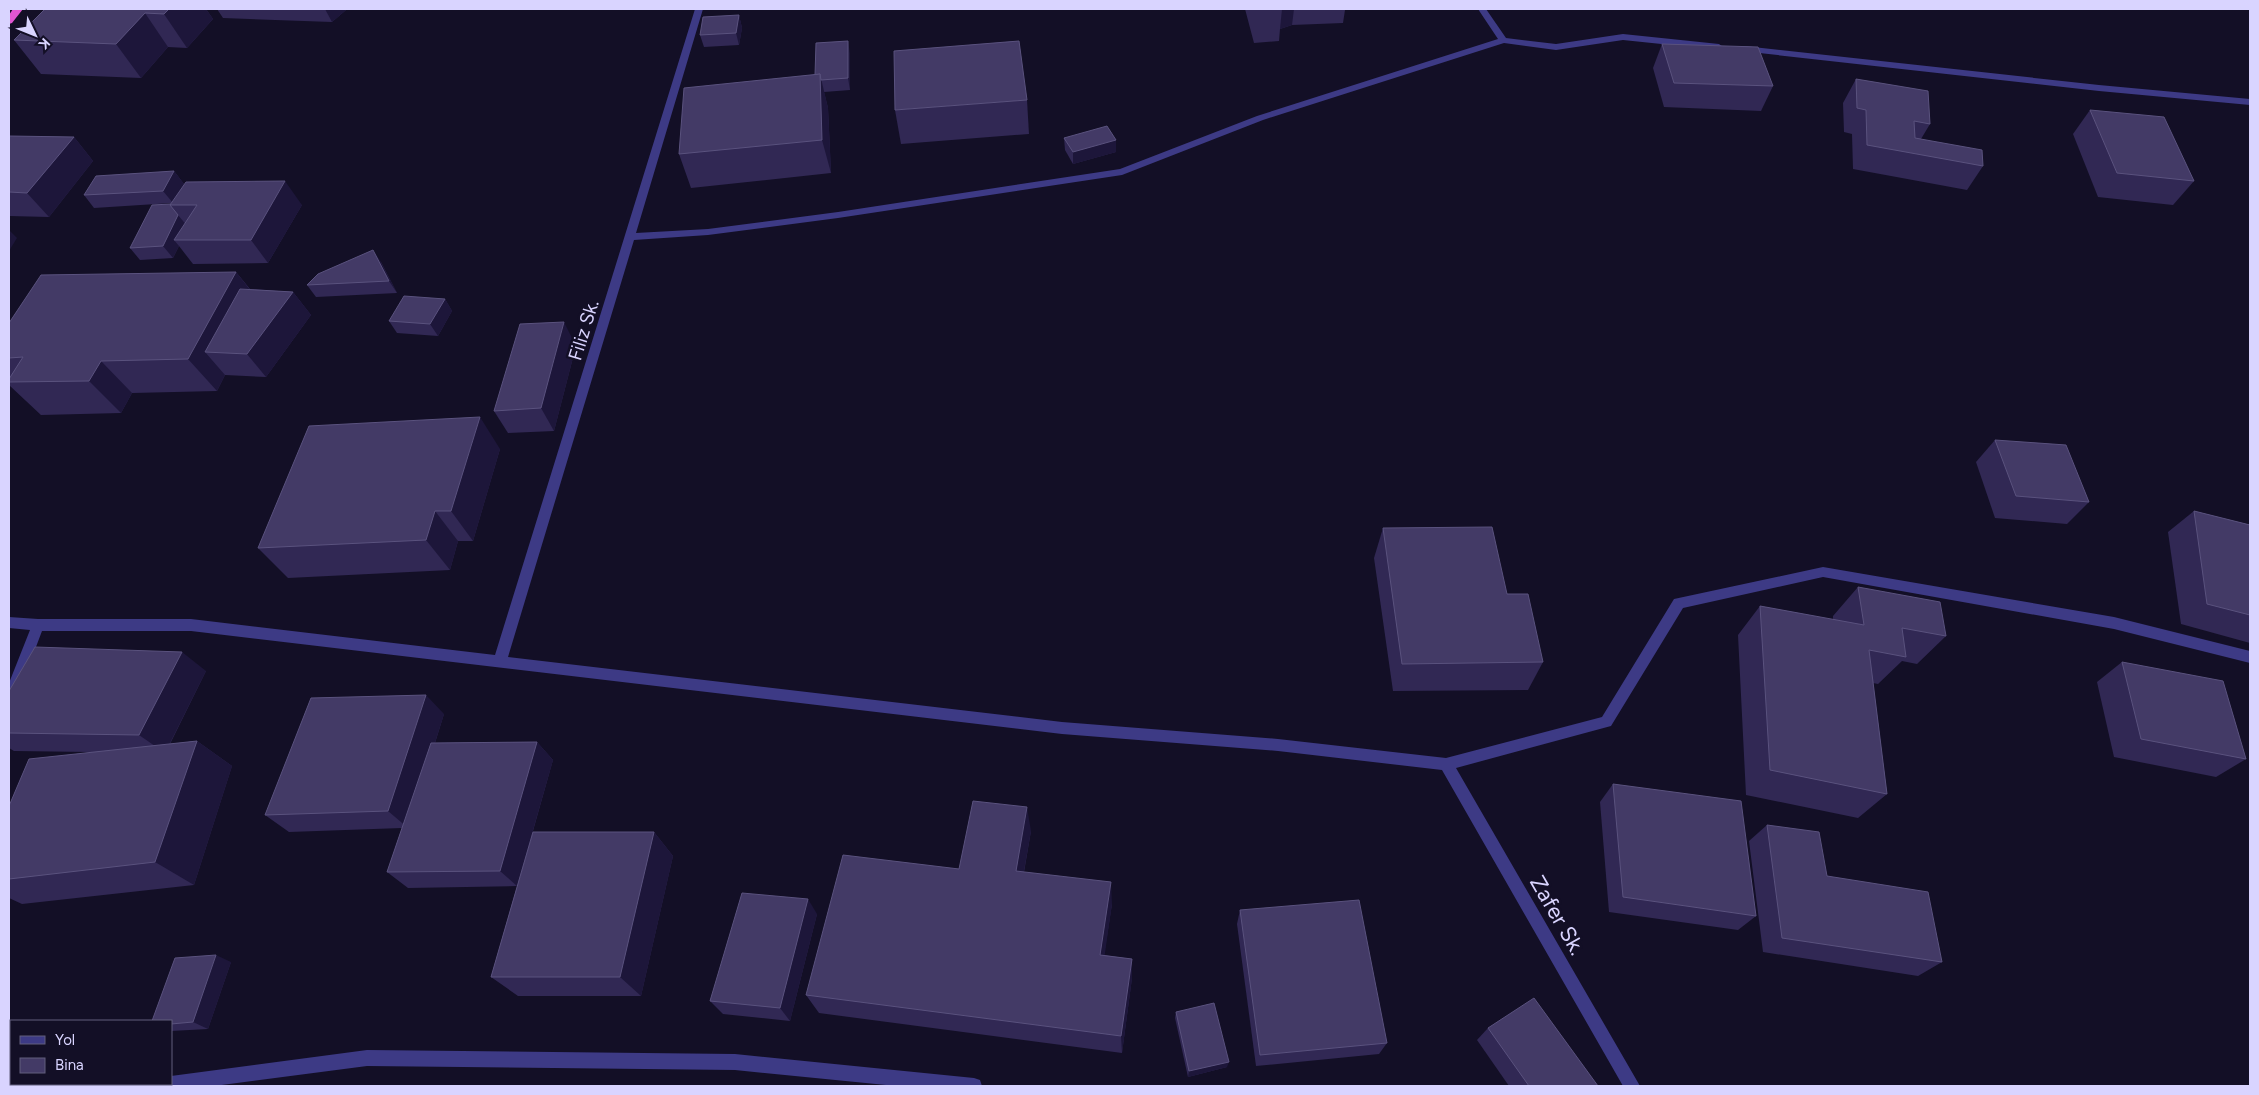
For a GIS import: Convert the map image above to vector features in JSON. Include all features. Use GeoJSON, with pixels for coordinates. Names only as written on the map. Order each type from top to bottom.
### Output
{"type":"FeatureCollection","features":[{"type":"Feature","properties":{"kind":"highway"},"geometry":{"type":"LineString","coordinates":[[9,20],[18,9]]}},
{"type":"Feature","properties":{"kind":"street","name":"Filiz Sk."},"geometry":{"type":"LineString","coordinates":[[500,661],[699,9]]}},
{"type":"Feature","properties":{"kind":"street"},"geometry":{"type":"LineString","coordinates":[[1482,9],[1503,40]]}},
{"type":"Feature","properties":{"kind":"street"},"geometry":{"type":"LineString","coordinates":[[630,237],[708,232],[838,215],[1122,172],[1260,118],[1503,40],[1556,47],[1623,37],[2099,88],[2250,102]]}},
{"type":"Feature","properties":{"kind":"street"},"geometry":{"type":"LineString","coordinates":[[9,623],[38,625],[191,625],[1062,728],[1278,745],[1446,764],[1606,722],[1679,603],[1823,572],[2114,623],[2250,657]]}},
{"type":"Feature","properties":{"kind":"street"},"geometry":{"type":"LineString","coordinates":[[9,700],[38,625]]}},
{"type":"Feature","properties":{"kind":"street","name":"Zafer Sk."},"geometry":{"type":"LineString","coordinates":[[1446,764],[1632,1086]]}},
{"type":"Feature","properties":{"kind":"street"},"geometry":{"type":"LineString","coordinates":[[172,1084],[367,1058],[735,1062],[974,1086]]}},
{"type":"Feature","properties":{"kind":"building"},"geometry":{"type":"Polygon","coordinates":[[[45,9],[169,9],[164,14],[145,13],[116,44],[14,40],[45,9]]]}},
{"type":"Feature","properties":{"kind":"building"},"geometry":{"type":"Polygon","coordinates":[[[739,15],[736,33],[700,35],[703,17],[739,15]]]}},
{"type":"Feature","properties":{"kind":"building"},"geometry":{"type":"Polygon","coordinates":[[[848,41],[848,78],[821,80],[820,74],[815,75],[816,43],[848,41]]]}},
{"type":"Feature","properties":{"kind":"building"},"geometry":{"type":"Polygon","coordinates":[[[1019,41],[1027,100],[895,110],[894,51],[1019,41]]]}},
{"type":"Feature","properties":{"kind":"building"},"geometry":{"type":"Polygon","coordinates":[[[1662,44],[1758,47],[1773,86],[1674,83],[1662,44]]]}},
{"type":"Feature","properties":{"kind":"building"},"geometry":{"type":"Polygon","coordinates":[[[820,74],[822,140],[679,154],[684,88],[820,74]]]}},
{"type":"Feature","properties":{"kind":"building"},"geometry":{"type":"Polygon","coordinates":[[[1856,79],[1928,91],[1930,124],[1914,121],[1915,138],[1982,150],[1983,166],[1867,145],[1866,110],[1857,108],[1856,79]]]}},
{"type":"Feature","properties":{"kind":"building"},"geometry":{"type":"Polygon","coordinates":[[[2090,110],[2164,117],[2194,181],[2117,173],[2090,110]]]}},
{"type":"Feature","properties":{"kind":"building"},"geometry":{"type":"Polygon","coordinates":[[[1107,126],[1116,140],[1073,152],[1064,138],[1107,126]]]}},
{"type":"Feature","properties":{"kind":"building"},"geometry":{"type":"Polygon","coordinates":[[[9,136],[74,137],[27,193],[9,192],[9,136]]]}},
{"type":"Feature","properties":{"kind":"building"},"geometry":{"type":"Polygon","coordinates":[[[174,171],[163,191],[84,195],[96,176],[174,171]]]}},
{"type":"Feature","properties":{"kind":"building"},"geometry":{"type":"Polygon","coordinates":[[[285,181],[251,240],[174,240],[197,205],[170,205],[186,182],[285,181]]]}},
{"type":"Feature","properties":{"kind":"building"},"geometry":{"type":"Polygon","coordinates":[[[171,204],[178,215],[163,246],[130,248],[152,205],[171,204]]]}},
{"type":"Feature","properties":{"kind":"building"},"geometry":{"type":"Polygon","coordinates":[[[373,250],[389,281],[307,285],[318,274],[373,250]]]}},
{"type":"Feature","properties":{"kind":"building"},"geometry":{"type":"Polygon","coordinates":[[[236,272],[188,359],[101,361],[89,381],[9,382],[23,357],[9,358],[9,323],[41,275],[236,272]]]}},
{"type":"Feature","properties":{"kind":"building"},"geometry":{"type":"Polygon","coordinates":[[[240,289],[293,292],[247,354],[205,352],[240,289]]]}},
{"type":"Feature","properties":{"kind":"building"},"geometry":{"type":"Polygon","coordinates":[[[404,296],[445,299],[430,324],[389,321],[404,296]]]}},
{"type":"Feature","properties":{"kind":"building"},"geometry":{"type":"Polygon","coordinates":[[[564,322],[541,408],[494,411],[520,324],[564,322]]]}},
{"type":"Feature","properties":{"kind":"building"},"geometry":{"type":"Polygon","coordinates":[[[480,417],[451,511],[435,511],[426,540],[258,548],[309,426],[480,417]]]}},
{"type":"Feature","properties":{"kind":"building"},"geometry":{"type":"Polygon","coordinates":[[[1995,440],[2066,445],[2089,502],[2016,496],[1995,440]]]}},
{"type":"Feature","properties":{"kind":"building"},"geometry":{"type":"Polygon","coordinates":[[[2194,511],[2250,525],[2250,615],[2207,604],[2194,511]]]}},
{"type":"Feature","properties":{"kind":"building"},"geometry":{"type":"Polygon","coordinates":[[[1492,527],[1507,594],[1528,594],[1543,662],[1402,664],[1383,528],[1492,527]]]}},
{"type":"Feature","properties":{"kind":"building"},"geometry":{"type":"Polygon","coordinates":[[[1858,587],[1940,602],[1946,636],[1902,628],[1906,657],[1869,650],[1887,794],[1770,770],[1760,606],[1864,625],[1858,587]]]}},
{"type":"Feature","properties":{"kind":"building"},"geometry":{"type":"Polygon","coordinates":[[[35,647],[182,652],[139,735],[9,733],[9,691],[35,647]]]}},
{"type":"Feature","properties":{"kind":"building"},"geometry":{"type":"Polygon","coordinates":[[[2122,662],[2223,681],[2246,759],[2141,739],[2122,662]]]}},
{"type":"Feature","properties":{"kind":"building"},"geometry":{"type":"Polygon","coordinates":[[[426,695],[388,811],[265,815],[311,698],[426,695]]]}},
{"type":"Feature","properties":{"kind":"building"},"geometry":{"type":"Polygon","coordinates":[[[197,741],[155,862],[9,879],[9,806],[29,759],[197,741]]]}},
{"type":"Feature","properties":{"kind":"building"},"geometry":{"type":"Polygon","coordinates":[[[537,742],[500,871],[387,872],[431,743],[537,742]]]}},
{"type":"Feature","properties":{"kind":"building"},"geometry":{"type":"Polygon","coordinates":[[[1613,784],[1741,801],[1756,916],[1623,897],[1613,784]]]}},
{"type":"Feature","properties":{"kind":"building"},"geometry":{"type":"Polygon","coordinates":[[[973,801],[1027,807],[1016,871],[1111,882],[1100,955],[1132,959],[1121,1036],[806,995],[843,855],[959,869],[973,801]]]}},
{"type":"Feature","properties":{"kind":"building"},"geometry":{"type":"Polygon","coordinates":[[[1767,825],[1819,832],[1827,876],[1928,892],[1942,962],[1782,938],[1767,825]]]}},
{"type":"Feature","properties":{"kind":"building"},"geometry":{"type":"Polygon","coordinates":[[[533,832],[654,832],[620,977],[491,977],[533,832]]]}},
{"type":"Feature","properties":{"kind":"building"},"geometry":{"type":"Polygon","coordinates":[[[742,893],[808,899],[780,1008],[710,1001],[742,893]]]}},
{"type":"Feature","properties":{"kind":"building"},"geometry":{"type":"Polygon","coordinates":[[[1359,900],[1387,1043],[1260,1055],[1240,910],[1359,900]]]}},
{"type":"Feature","properties":{"kind":"building"},"geometry":{"type":"Polygon","coordinates":[[[216,955],[193,1022],[172,1024],[172,1020],[152,1020],[175,958],[216,955]]]}},
{"type":"Feature","properties":{"kind":"building"},"geometry":{"type":"Polygon","coordinates":[[[1534,998],[1598,1086],[1529,1086],[1488,1028],[1534,998]]]}},
{"type":"Feature","properties":{"kind":"building"},"geometry":{"type":"Polygon","coordinates":[[[1214,1003],[1229,1062],[1189,1071],[1176,1012],[1214,1003]]]}}]}
